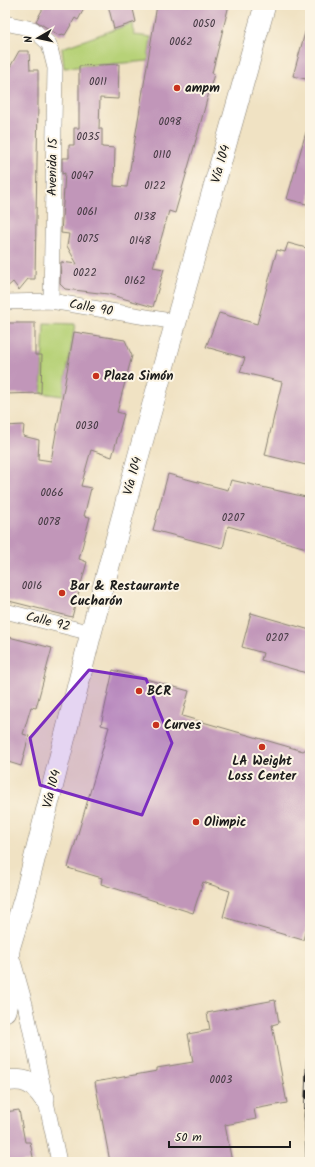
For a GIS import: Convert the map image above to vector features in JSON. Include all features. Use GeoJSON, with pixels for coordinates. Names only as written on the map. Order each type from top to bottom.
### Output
{"type":"FeatureCollection","features":[{"type":"Feature","properties":{"kind":"main road","name":"Vía 104"},"geometry":{"type":"LineString","coordinates":[[5,1011],[7,1003],[7,952],[27,888],[91,633],[265,5]]}},
{"type":"Feature","properties":{"kind":"main road"},"geometry":{"type":"LineString","coordinates":[[5,1082],[16,1080],[28,1082],[37,1087],[44,1098]]}},
{"type":"Feature","properties":{"kind":"street","name":"Avenida 15"},"geometry":{"type":"LineString","coordinates":[[5,23],[33,29],[42,36],[49,44],[55,68],[51,301]]}},
{"type":"Feature","properties":{"kind":"street","name":"Calle 90"},"geometry":{"type":"LineString","coordinates":[[5,302],[51,301],[176,322]]}},
{"type":"Feature","properties":{"kind":"street","name":"Calle 92"},"geometry":{"type":"LineString","coordinates":[[5,612],[91,633]]}},
{"type":"Feature","properties":{"kind":"street"},"geometry":{"type":"LineString","coordinates":[[7,952],[25,1004],[44,1098],[59,1162]]}},
{"type":"Feature","properties":{"kind":"highlighted area"},"geometry":{"type":"Polygon","coordinates":[[[89,670],[146,679],[172,743],[142,815],[40,785],[30,738],[89,670]]]}},
{"type":"Feature","properties":{"kind":"green space"},"geometry":{"type":"Polygon","coordinates":[[[133,23],[134,35],[151,37],[148,61],[64,68],[62,48],[133,23]]]}},
{"type":"Feature","properties":{"kind":"green space"},"geometry":{"type":"Polygon","coordinates":[[[44,323],[75,324],[63,396],[41,393],[44,323]]]}},
{"type":"Feature","properties":{"kind":"building"},"geometry":{"type":"Polygon","coordinates":[[[45,5],[86,5],[78,20],[75,18],[65,35],[62,34],[60,36],[36,21],[45,5]]]}},
{"type":"Feature","properties":{"kind":"building"},"geometry":{"type":"Polygon","coordinates":[[[108,5],[132,5],[136,22],[114,29],[108,5]]]}},
{"type":"Feature","properties":{"kind":"building"},"geometry":{"type":"Polygon","coordinates":[[[157,5],[229,5],[212,73],[214,74],[175,213],[169,211],[153,267],[164,269],[153,307],[108,294],[65,289],[60,284],[61,262],[77,264],[67,246],[69,234],[61,233],[65,173],[62,174],[62,158],[69,158],[69,145],[74,145],[74,128],[79,128],[79,66],[119,64],[118,99],[100,98],[99,129],[102,129],[102,147],[115,148],[114,186],[127,187],[157,5]]]}},
{"type":"Feature","properties":{"kind":"building"},"geometry":{"type":"Polygon","coordinates":[[[306,29],[310,29],[310,80],[293,76],[306,29]]]}},
{"type":"Feature","properties":{"kind":"building"},"geometry":{"type":"Polygon","coordinates":[[[19,51],[29,51],[30,70],[38,70],[38,101],[35,279],[28,279],[19,290],[13,282],[5,289],[5,76],[19,51]]]}},
{"type":"Feature","properties":{"kind":"building"},"geometry":{"type":"Polygon","coordinates":[[[306,132],[310,132],[310,205],[287,199],[306,132]]]}},
{"type":"Feature","properties":{"kind":"building"},"geometry":{"type":"Polygon","coordinates":[[[288,243],[310,249],[310,466],[265,455],[282,382],[240,372],[245,358],[206,347],[219,313],[257,324],[277,250],[285,252],[288,243]]]}},
{"type":"Feature","properties":{"kind":"building"},"geometry":{"type":"Polygon","coordinates":[[[5,323],[35,323],[35,355],[42,355],[41,393],[5,394],[5,323]]]}},
{"type":"Feature","properties":{"kind":"building"},"geometry":{"type":"Polygon","coordinates":[[[74,332],[125,340],[132,356],[117,412],[124,414],[112,457],[91,450],[81,486],[91,488],[84,516],[90,517],[79,559],[87,562],[72,617],[5,600],[5,426],[24,425],[23,436],[39,440],[38,459],[51,461],[74,332]]]}},
{"type":"Feature","properties":{"kind":"building"},"geometry":{"type":"Polygon","coordinates":[[[168,474],[228,490],[231,480],[310,498],[310,549],[228,526],[223,548],[153,530],[168,474]]]}},
{"type":"Feature","properties":{"kind":"building"},"geometry":{"type":"Polygon","coordinates":[[[251,613],[310,630],[310,674],[261,660],[263,653],[242,647],[251,613]]]}},
{"type":"Feature","properties":{"kind":"building"},"geometry":{"type":"Polygon","coordinates":[[[5,636],[52,648],[36,708],[31,707],[23,734],[29,736],[21,766],[5,761],[5,636]]]}},
{"type":"Feature","properties":{"kind":"building","name":"Olimpic"},"geometry":{"type":"Polygon","coordinates":[[[113,670],[189,691],[182,716],[303,751],[310,747],[310,915],[303,940],[223,917],[230,891],[203,882],[193,913],[101,884],[102,878],[68,868],[109,727],[101,725],[113,670]]]}},
{"type":"Feature","properties":{"kind":"building"},"geometry":{"type":"Polygon","coordinates":[[[275,1000],[279,1023],[272,1025],[287,1103],[254,1109],[256,1119],[225,1125],[232,1162],[110,1162],[95,1082],[157,1071],[157,1068],[193,1062],[188,1034],[210,1030],[207,1013],[275,1000]]]}},
{"type":"Feature","properties":{"kind":"building"},"geometry":{"type":"Polygon","coordinates":[[[19,1110],[25,1142],[30,1142],[34,1162],[5,1162],[5,1112],[19,1110]]]}},
{"type":"Feature","properties":{"kind":"railway"},"geometry":{"type":"LineString","coordinates":[[308,1162],[306,1117],[310,1011]]}},
{"type":"Feature","properties":{"kind":"place","name":"ampm"},"geometry":{"type":"Point","coordinates":[177,88]}},
{"type":"Feature","properties":{"kind":"place","name":"Plaza Simón"},"geometry":{"type":"Point","coordinates":[96,376]}},
{"type":"Feature","properties":{"kind":"place","name":"Bar & Restaurante Cucharón"},"geometry":{"type":"Point","coordinates":[62,593]}},
{"type":"Feature","properties":{"kind":"place","name":"BCR"},"geometry":{"type":"Point","coordinates":[139,691]}},
{"type":"Feature","properties":{"kind":"place","name":"Curves"},"geometry":{"type":"Point","coordinates":[156,725]}},
{"type":"Feature","properties":{"kind":"place","name":"LA Weight Loss Center"},"geometry":{"type":"Point","coordinates":[262,747]}},
{"type":"Feature","properties":{"kind":"place","name":"Olimpic"},"geometry":{"type":"Point","coordinates":[196,822]}}]}
